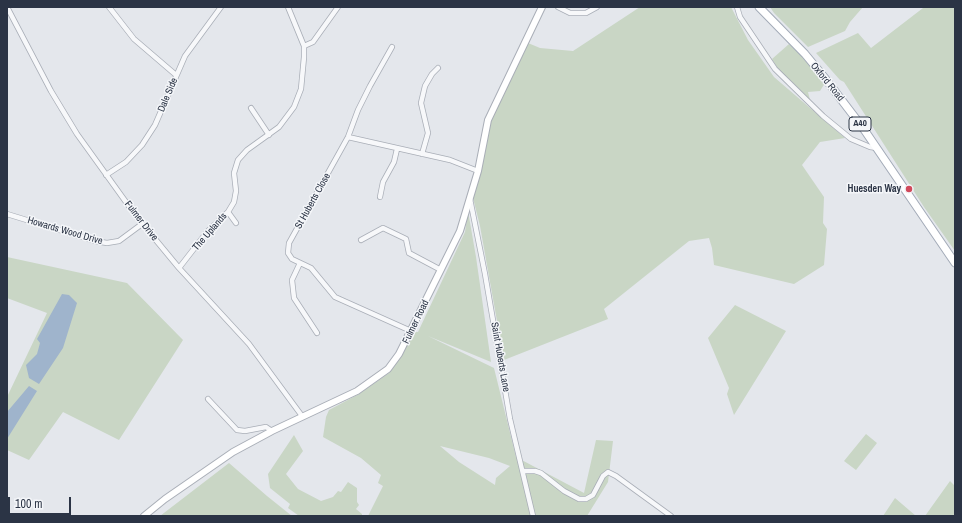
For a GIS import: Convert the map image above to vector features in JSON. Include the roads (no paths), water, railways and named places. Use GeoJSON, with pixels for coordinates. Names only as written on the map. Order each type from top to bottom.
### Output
{"type":"FeatureCollection","features":[{"type":"Feature","properties":{"kind":"main road","name":"Oxford Road"},"geometry":{"type":"LineString","coordinates":[[759,7],[805,54],[824,77],[863,128],[955,263]]}},
{"type":"Feature","properties":{"kind":"street","name":"Fulmer Drive"},"geometry":{"type":"LineString","coordinates":[[7,7],[51,91],[77,134],[106,175],[142,224],[179,268],[249,344],[302,416]]}},
{"type":"Feature","properties":{"kind":"street"},"geometry":{"type":"LineString","coordinates":[[109,7],[134,39],[176,75]]}},
{"type":"Feature","properties":{"kind":"street","name":"Dale Side"},"geometry":{"type":"LineString","coordinates":[[106,175],[126,162],[142,145],[155,125],[185,56],[221,7]]}},
{"type":"Feature","properties":{"kind":"street","name":"The Uplands"},"geometry":{"type":"LineString","coordinates":[[179,268],[208,232],[228,212],[234,202],[236,191],[234,173],[238,160],[247,150],[279,127],[294,107],[301,89],[304,46],[288,7]]}},
{"type":"Feature","properties":{"kind":"street"},"geometry":{"type":"LineString","coordinates":[[304,46],[312,42],[338,7]]}},
{"type":"Feature","properties":{"kind":"street","name":"Fulmer Road"},"geometry":{"type":"LineString","coordinates":[[144,516],[165,499],[233,452],[302,416],[357,391],[388,369],[400,354],[460,231],[478,171],[488,120],[542,7]]}},
{"type":"Feature","properties":{"kind":"street"},"geometry":{"type":"LineString","coordinates":[[558,7],[570,13],[586,13],[597,7]]}},
{"type":"Feature","properties":{"kind":"street"},"geometry":{"type":"LineString","coordinates":[[736,7],[740,17],[775,69],[823,116],[851,139],[870,147],[877,148]]}},
{"type":"Feature","properties":{"kind":"street","name":"St Huberts Close"},"geometry":{"type":"LineString","coordinates":[[392,47],[358,110],[348,137],[290,243],[288,253],[292,259],[311,268],[335,297],[411,331]]}},
{"type":"Feature","properties":{"kind":"street"},"geometry":{"type":"LineString","coordinates":[[422,154],[428,133],[421,103],[425,86],[432,74],[438,68]]}},
{"type":"Feature","properties":{"kind":"street"},"geometry":{"type":"LineString","coordinates":[[251,108],[269,135]]}},
{"type":"Feature","properties":{"kind":"street"},"geometry":{"type":"LineString","coordinates":[[348,137],[450,160],[478,171]]}},
{"type":"Feature","properties":{"kind":"street"},"geometry":{"type":"LineString","coordinates":[[380,197],[383,182],[394,162],[397,149]]}},
{"type":"Feature","properties":{"kind":"street","name":"Saint Huberts Lane"},"geometry":{"type":"LineString","coordinates":[[470,197],[486,274],[510,419],[533,516]]}},
{"type":"Feature","properties":{"kind":"street"},"geometry":{"type":"LineString","coordinates":[[228,212],[236,223]]}},
{"type":"Feature","properties":{"kind":"street","name":"Howards Wood Drive"},"geometry":{"type":"LineString","coordinates":[[7,214],[95,241],[107,243],[119,241],[142,224]]}},
{"type":"Feature","properties":{"kind":"street"},"geometry":{"type":"LineString","coordinates":[[361,240],[384,228],[406,239],[409,253],[441,270]]}},
{"type":"Feature","properties":{"kind":"street"},"geometry":{"type":"LineString","coordinates":[[300,263],[292,280],[294,298],[317,333]]}},
{"type":"Feature","properties":{"kind":"street"},"geometry":{"type":"LineString","coordinates":[[208,399],[237,430],[245,431],[266,427],[272,431]]}},
{"type":"Feature","properties":{"kind":"street"},"geometry":{"type":"LineString","coordinates":[[523,471],[535,471],[540,473],[564,491],[579,499],[586,499],[593,495],[603,476],[608,472],[616,476],[671,516]]}},
{"type":"Feature","properties":{"kind":"water"},"geometry":{"type":"Polygon","coordinates":[[[62,294],[69,295],[77,303],[63,348],[39,384],[29,378],[26,365],[37,354],[40,343],[37,339],[62,294]]]}},
{"type":"Feature","properties":{"kind":"water"},"geometry":{"type":"Polygon","coordinates":[[[29,386],[37,391],[7,439],[7,412],[29,386]]]}},
{"type":"Feature","properties":{"kind":"place","name":"Huesden Way"},"geometry":{"type":"Point","coordinates":[909,189]}}]}
